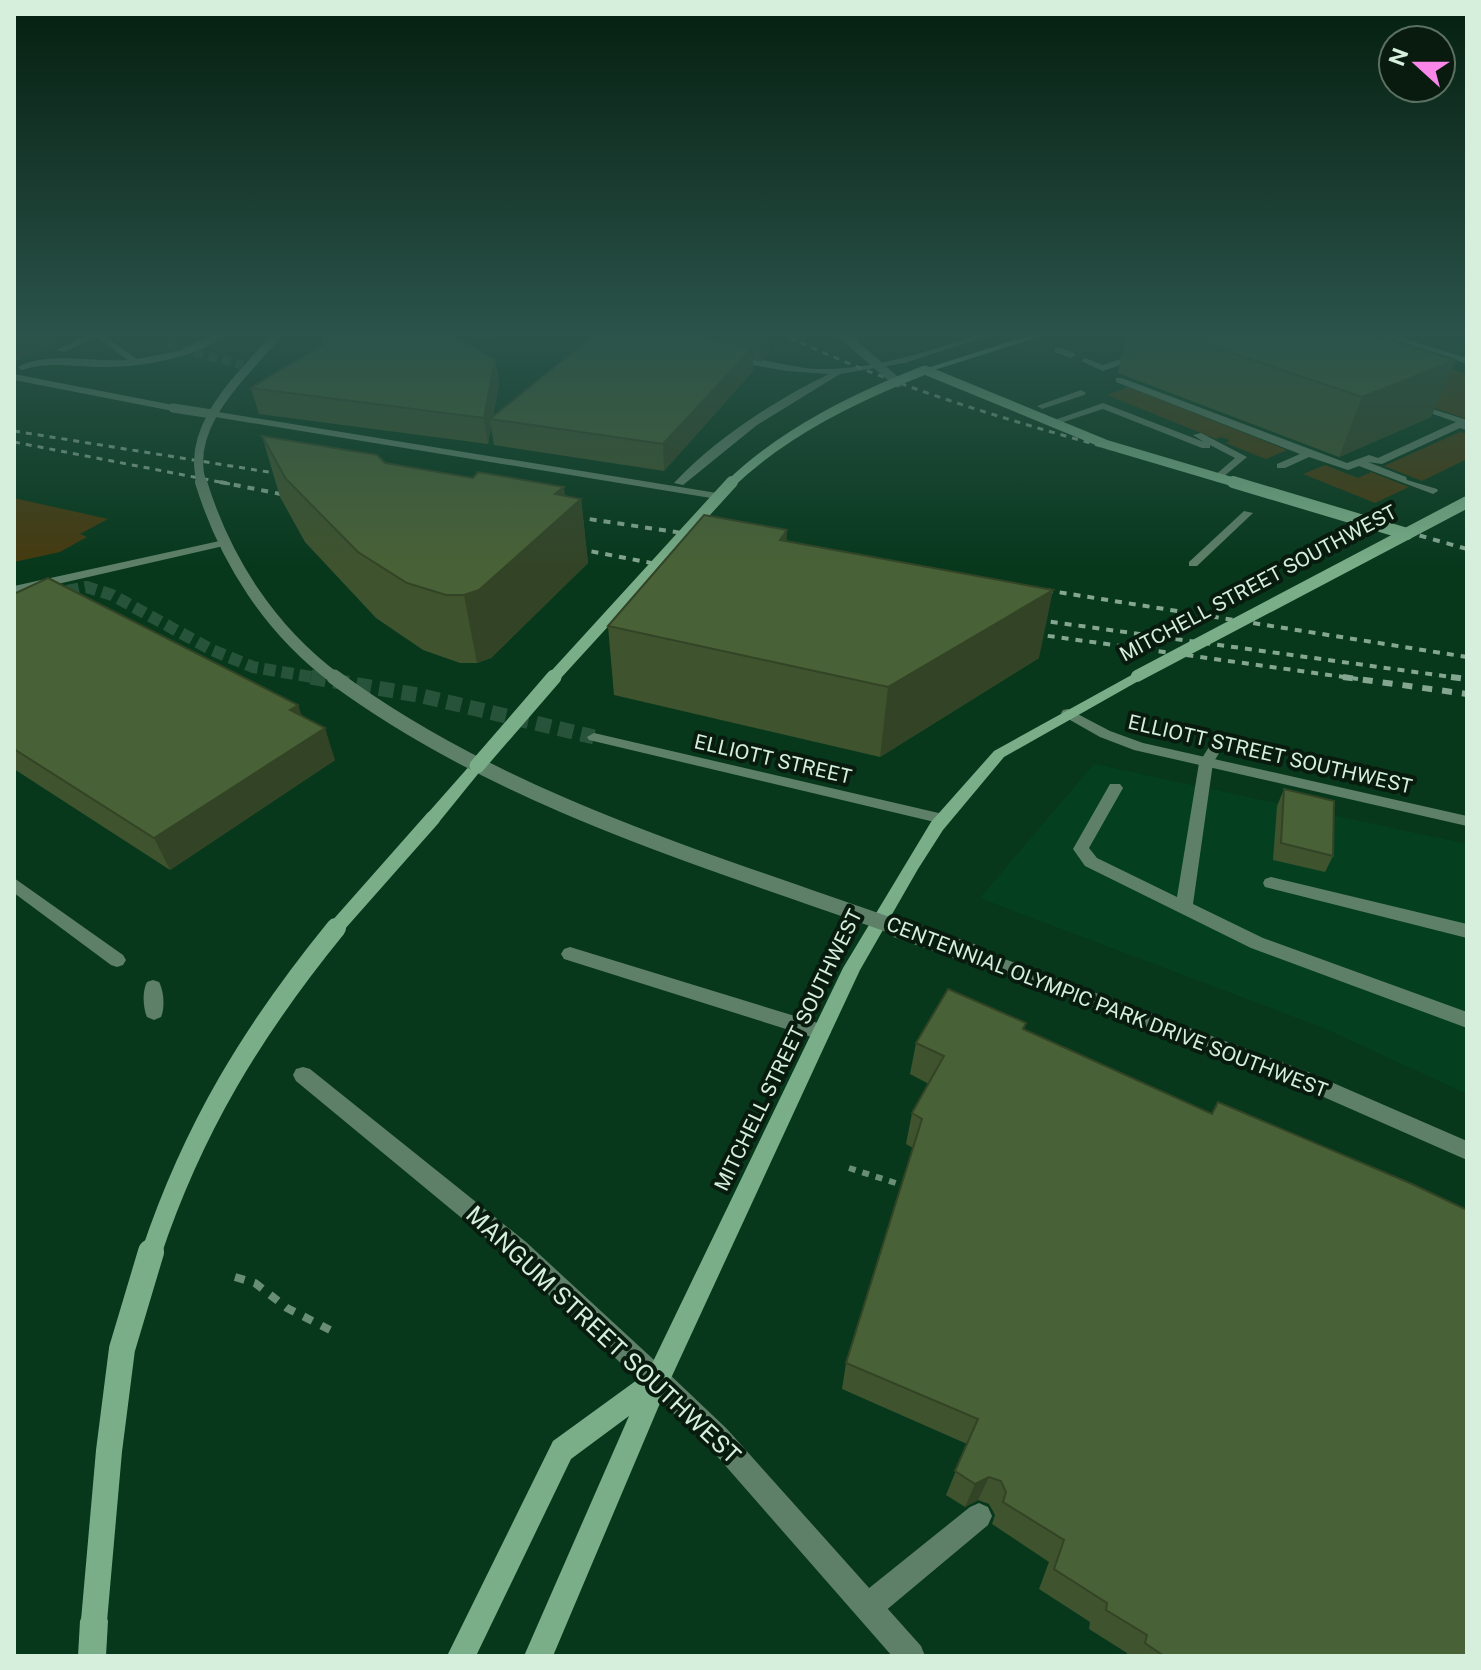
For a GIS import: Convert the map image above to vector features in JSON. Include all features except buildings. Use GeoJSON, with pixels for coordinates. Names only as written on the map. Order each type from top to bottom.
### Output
{"type":"FeatureCollection","features":[{"type":"Feature","properties":{"kind":"main road"},"geometry":{"type":"LineString","coordinates":[[92,1656],[109,1451],[123,1346],[152,1245],[184,1156],[220,1085],[257,1027],[320,943],[516,718],[717,496],[778,444],[837,410]]}},
{"type":"Feature","properties":{"kind":"main road"},"geometry":{"type":"LineString","coordinates":[[1020,410],[1217,479],[1407,534]]}},
{"type":"Feature","properties":{"kind":"main road","name":"MITCHELL STREET SOUTHWEST"},"geometry":{"type":"LineString","coordinates":[[538,1656],[657,1380],[821,1032],[896,892],[943,819],[999,754],[1068,713],[1467,502]]}},
{"type":"Feature","properties":{"kind":"main road"},"geometry":{"type":"LineString","coordinates":[[461,1656],[562,1450],[657,1380]]}},
{"type":"Feature","properties":{"kind":"street"},"geometry":{"type":"LineString","coordinates":[[186,410],[717,496]]}},
{"type":"Feature","properties":{"kind":"street"},"geometry":{"type":"LineString","coordinates":[[212,414],[215,410]]}},
{"type":"Feature","properties":{"kind":"street"},"geometry":{"type":"LineString","coordinates":[[679,483],[776,410]]}},
{"type":"Feature","properties":{"kind":"street"},"geometry":{"type":"LineString","coordinates":[[1051,423],[1091,410]]}},
{"type":"Feature","properties":{"kind":"street"},"geometry":{"type":"LineString","coordinates":[[1113,410],[1206,446]]}},
{"type":"Feature","properties":{"kind":"street"},"geometry":{"type":"LineString","coordinates":[[1198,410],[1348,467],[1369,458],[1378,462],[1463,426],[1465,422],[1430,410]]}},
{"type":"Feature","properties":{"kind":"street"},"geometry":{"type":"LineString","coordinates":[[1145,413],[1242,457],[1217,479]]}},
{"type":"Feature","properties":{"kind":"street","name":"CENTENNIAL OLYMPIC PARK DRIVE SOUTHWEST"},"geometry":{"type":"LineString","coordinates":[[212,414],[200,438],[198,473],[224,543],[260,606],[319,666],[385,715],[477,766],[578,814],[972,954],[1301,1078],[1467,1151]]}},
{"type":"Feature","properties":{"kind":"street"},"geometry":{"type":"LineString","coordinates":[[1281,466],[1309,454]]}},
{"type":"Feature","properties":{"kind":"street"},"geometry":{"type":"LineString","coordinates":[[1359,462],[1433,491]]}},
{"type":"Feature","properties":{"kind":"street"},"geometry":{"type":"LineString","coordinates":[[1193,564],[1248,513]]}},
{"type":"Feature","properties":{"kind":"street"},"geometry":{"type":"LineString","coordinates":[[14,590],[224,543]]}},
{"type":"Feature","properties":{"kind":"street","name":"ELLIOTT STREET SOUTHWEST"},"geometry":{"type":"LineString","coordinates":[[1068,713],[1105,734],[1139,747],[1467,821]]}},
{"type":"Feature","properties":{"kind":"street","name":"ELLIOTT STREET"},"geometry":{"type":"LineString","coordinates":[[594,737],[943,819]]}},
{"type":"Feature","properties":{"kind":"street"},"geometry":{"type":"LineString","coordinates":[[1184,908],[1206,763],[1222,737]]}},
{"type":"Feature","properties":{"kind":"street"},"geometry":{"type":"LineString","coordinates":[[1115,788],[1081,849],[1091,862],[1257,943],[1467,1020]]}},
{"type":"Feature","properties":{"kind":"street"},"geometry":{"type":"LineString","coordinates":[[1271,883],[1467,931]]}},
{"type":"Feature","properties":{"kind":"street"},"geometry":{"type":"LineString","coordinates":[[14,884],[117,960]]}},
{"type":"Feature","properties":{"kind":"street"},"geometry":{"type":"LineString","coordinates":[[570,954],[821,1032]]}},
{"type":"Feature","properties":{"kind":"street"},"geometry":{"type":"LineString","coordinates":[[153,987],[154,1012]]}},
{"type":"Feature","properties":{"kind":"street","name":"MANGUM STREET SOUTHWEST"},"geometry":{"type":"LineString","coordinates":[[303,1075],[518,1250],[718,1438],[911,1656]]}},
{"type":"Feature","properties":{"kind":"street"},"geometry":{"type":"LineString","coordinates":[[868,1607],[979,1516]]}},
{"type":"Feature","properties":{"kind":"path"},"geometry":{"type":"LineString","coordinates":[[849,1168],[911,1189]]}},
{"type":"Feature","properties":{"kind":"path"},"geometry":{"type":"LineString","coordinates":[[235,1277],[255,1283],[287,1308],[330,1330]]}},
{"type":"Feature","properties":{"kind":"shaded area"},"geometry":{"type":"Polygon","coordinates":[[[1144,410],[1186,410],[1287,450],[1266,459],[1226,443],[1230,440],[1216,439],[1144,410]]]}},
{"type":"Feature","properties":{"kind":"shaded area"},"geometry":{"type":"Polygon","coordinates":[[[1440,410],[1467,410],[1467,419],[1440,410]]]}},
{"type":"Feature","properties":{"kind":"shaded area"},"geometry":{"type":"Polygon","coordinates":[[[1460,432],[1467,434],[1467,459],[1422,481],[1384,466],[1460,432]]]}},
{"type":"Feature","properties":{"kind":"shaded area"},"geometry":{"type":"Polygon","coordinates":[[[1325,465],[1358,478],[1371,472],[1409,487],[1375,503],[1303,474],[1325,465]]]}},
{"type":"Feature","properties":{"kind":"shaded area"},"geometry":{"type":"Polygon","coordinates":[[[14,498],[108,519],[80,534],[87,537],[60,552],[14,562],[14,498]]]}},
{"type":"Feature","properties":{"kind":"shaded area"},"geometry":{"type":"Polygon","coordinates":[[[1094,764],[1467,844],[1467,1094],[1326,1029],[980,898],[1094,764]]]}},
{"type":"Feature","properties":{"kind":"tunnel"},"geometry":{"type":"LineString","coordinates":[[14,601],[87,587],[112,595],[212,650],[253,667],[323,679]]}},
{"type":"Feature","properties":{"kind":"tunnel"},"geometry":{"type":"LineString","coordinates":[[311,677],[418,695],[594,737]]}},
{"type":"Feature","properties":{"kind":"railway"},"geometry":{"type":"LineString","coordinates":[[979,410],[1239,484]]}},
{"type":"Feature","properties":{"kind":"railway"},"geometry":{"type":"LineString","coordinates":[[14,431],[293,476]]}},
{"type":"Feature","properties":{"kind":"railway"},"geometry":{"type":"LineString","coordinates":[[14,442],[230,484]]}},
{"type":"Feature","properties":{"kind":"railway"},"geometry":{"type":"LineString","coordinates":[[220,482],[301,498]]}},
{"type":"Feature","properties":{"kind":"railway"},"geometry":{"type":"LineString","coordinates":[[1231,482],[1467,549]]}},
{"type":"Feature","properties":{"kind":"railway"},"geometry":{"type":"LineString","coordinates":[[562,515],[709,537]]}},
{"type":"Feature","properties":{"kind":"railway"},"geometry":{"type":"LineString","coordinates":[[564,546],[682,569]]}},
{"type":"Feature","properties":{"kind":"railway"},"geometry":{"type":"LineString","coordinates":[[1032,588],[1467,657]]}},
{"type":"Feature","properties":{"kind":"railway"},"geometry":{"type":"LineString","coordinates":[[1023,618],[1456,678]]}},
{"type":"Feature","properties":{"kind":"railway"},"geometry":{"type":"LineString","coordinates":[[1020,632],[1358,679]]}},
{"type":"Feature","properties":{"kind":"railway"},"geometry":{"type":"LineString","coordinates":[[1343,677],[1467,694]]}},
{"type":"Feature","properties":{"kind":"railway"},"geometry":{"type":"LineString","coordinates":[[1451,677],[1456,678]]}},
{"type":"Feature","properties":{"kind":"railway"},"geometry":{"type":"LineString","coordinates":[[1456,678],[1467,679]]}},
{"type":"Feature","properties":{"kind":"railway"},"geometry":{"type":"LineString","coordinates":[[1456,678],[1466,679]]}}]}
